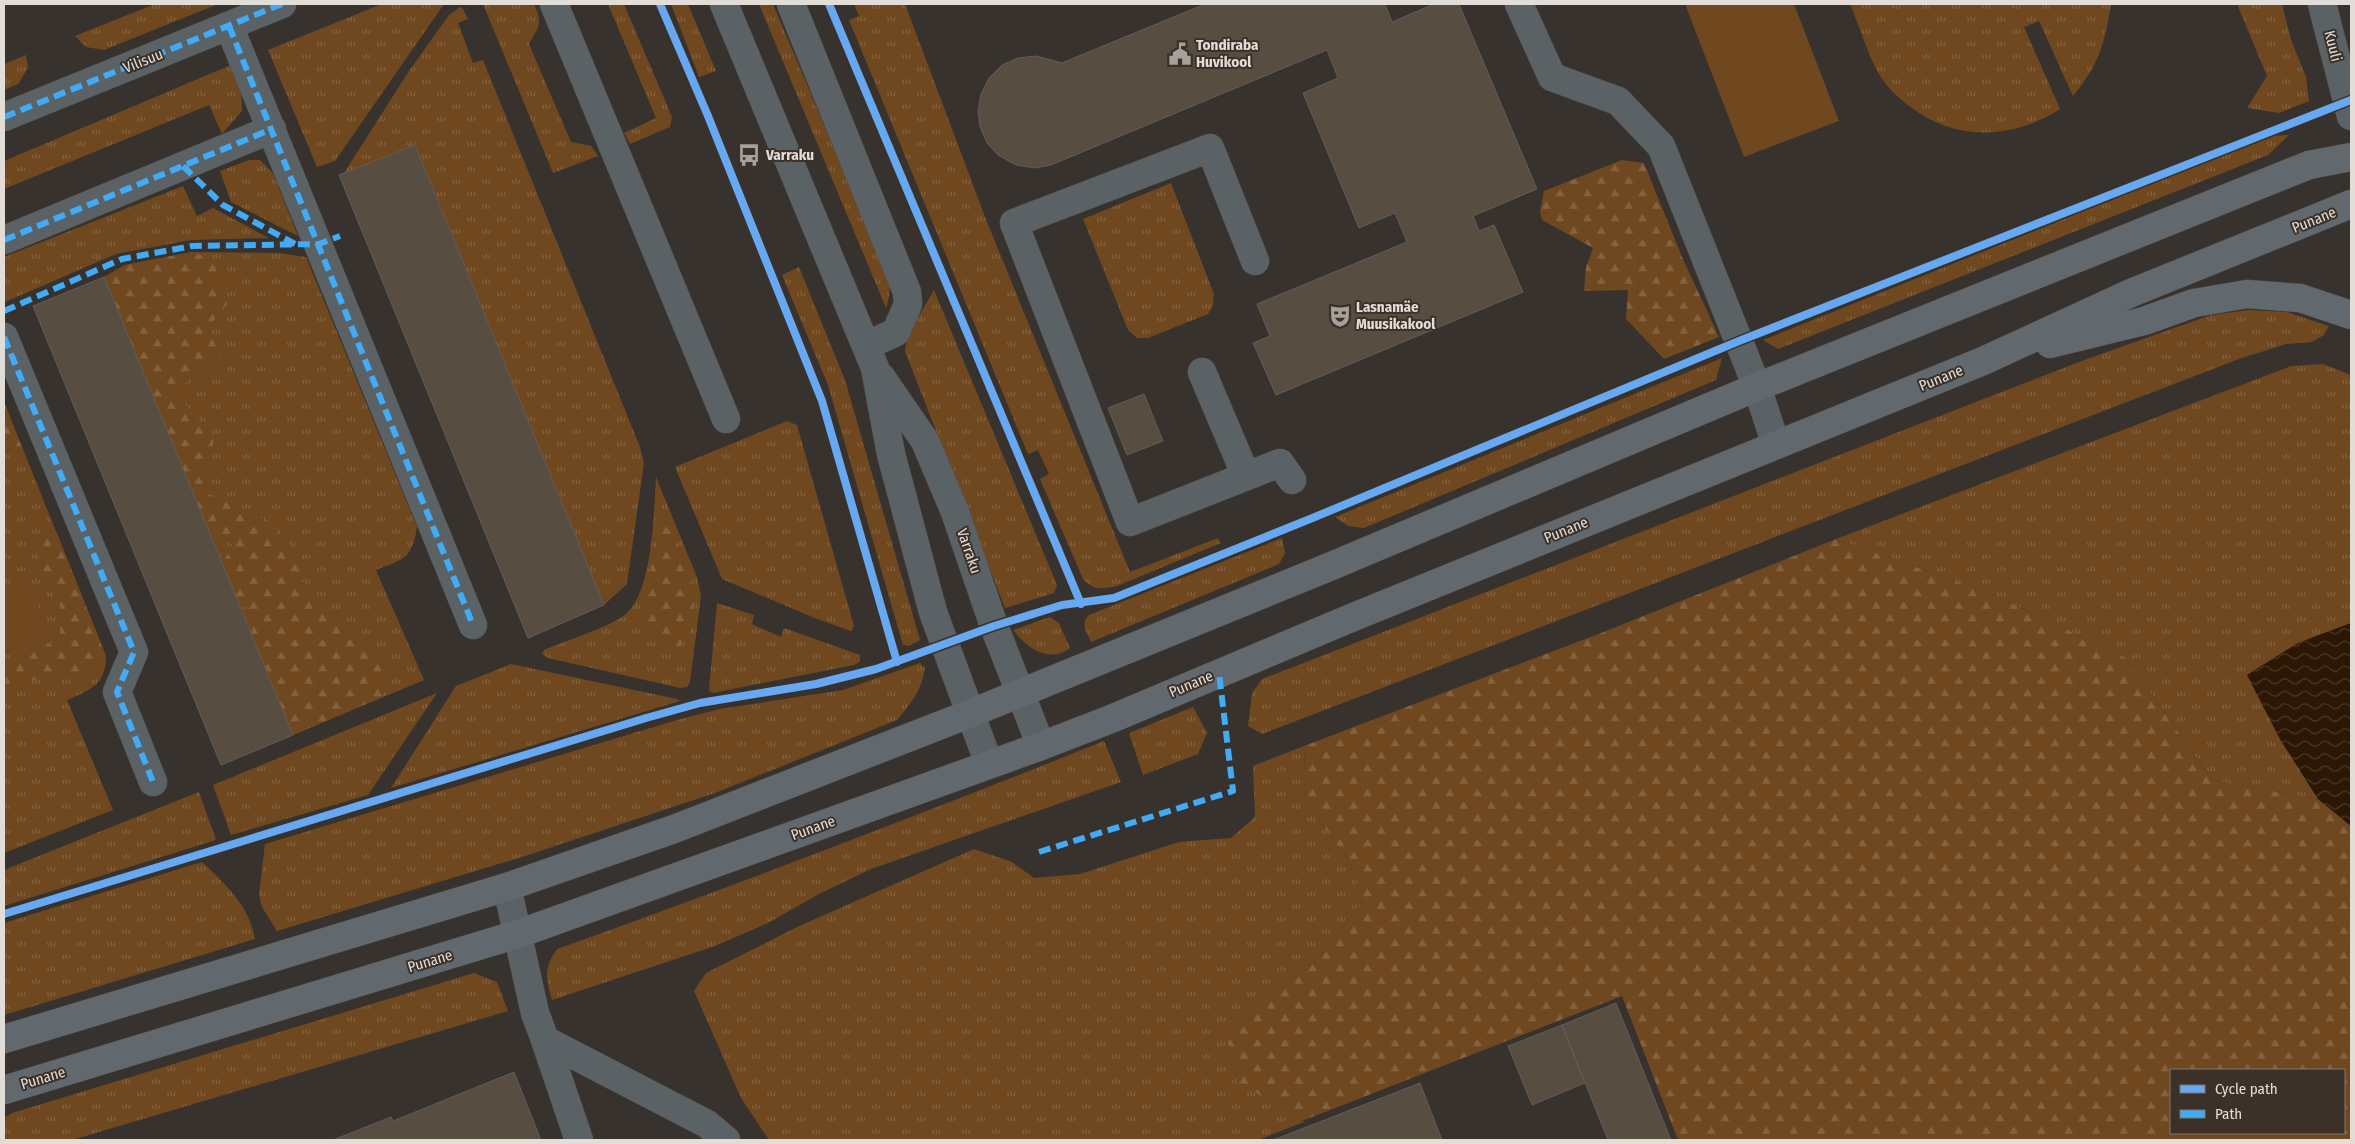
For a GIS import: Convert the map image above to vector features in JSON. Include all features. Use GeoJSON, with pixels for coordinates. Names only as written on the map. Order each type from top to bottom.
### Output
{"type":"FeatureCollection","features":[{"type":"Feature","properties":{"kind":"main road"},"geometry":{"type":"LineString","coordinates":[[4,1039],[507,887],[674,829],[1021,693],[1329,567],[1757,387],[2309,165],[2351,157]]}},
{"type":"Feature","properties":{"kind":"main road","name":"Punane"},"geometry":{"type":"LineString","coordinates":[[4,1090],[518,934],[1040,746],[1111,719],[1351,618],[1983,361],[2131,293],[2351,204]]}},
{"type":"Feature","properties":{"kind":"main road"},"geometry":{"type":"LineString","coordinates":[[1983,361],[2144,321],[2194,303],[2247,294],[2300,298],[2351,315]]}},
{"type":"Feature","properties":{"kind":"street","name":"Vilisuu"},"geometry":{"type":"LineString","coordinates":[[4,117],[282,4]]}},
{"type":"Feature","properties":{"kind":"street"},"geometry":{"type":"LineString","coordinates":[[554,4],[726,419]]}},
{"type":"Feature","properties":{"kind":"street","name":"Varraku"},"geometry":{"type":"LineString","coordinates":[[724,4],[870,357],[891,454],[928,593],[969,714],[989,764]]}},
{"type":"Feature","properties":{"kind":"street"},"geometry":{"type":"LineString","coordinates":[[791,4],[907,292],[908,304],[896,332],[870,357]]}},
{"type":"Feature","properties":{"kind":"street"},"geometry":{"type":"LineString","coordinates":[[1519,4],[1552,77],[1618,101],[1661,146],[1757,387],[1776,445]]}},
{"type":"Feature","properties":{"kind":"street","name":"Kuuli"},"geometry":{"type":"LineString","coordinates":[[2322,4],[2351,116]]}},
{"type":"Feature","properties":{"kind":"street"},"geometry":{"type":"LineString","coordinates":[[229,26],[472,625]]}},
{"type":"Feature","properties":{"kind":"street"},"geometry":{"type":"LineString","coordinates":[[4,240],[272,130]]}},
{"type":"Feature","properties":{"kind":"street"},"geometry":{"type":"LineString","coordinates":[[1255,261],[1210,148],[1014,223],[1130,522],[1280,463],[1292,480]]}},
{"type":"Feature","properties":{"kind":"street"},"geometry":{"type":"LineString","coordinates":[[4,338],[134,652],[117,692],[153,782]]}},
{"type":"Feature","properties":{"kind":"street","name":"Varraku"},"geometry":{"type":"LineString","coordinates":[[870,357],[925,441],[955,512],[994,626],[1040,746]]}},
{"type":"Feature","properties":{"kind":"street"},"geometry":{"type":"LineString","coordinates":[[1202,372],[1246,476]]}},
{"type":"Feature","properties":{"kind":"street"},"geometry":{"type":"LineString","coordinates":[[507,887],[535,1014],[580,1140]]}},
{"type":"Feature","properties":{"kind":"street"},"geometry":{"type":"LineString","coordinates":[[545,1040],[707,1124],[726,1140]]}},
{"type":"Feature","properties":{"kind":"green space"},"geometry":{"type":"Polygon","coordinates":[[[155,4],[218,4],[104,50],[86,47],[75,36],[155,4]]]}},
{"type":"Feature","properties":{"kind":"green space"},"geometry":{"type":"Polygon","coordinates":[[[382,4],[444,4],[335,161],[317,167],[268,50],[382,4]]]}},
{"type":"Feature","properties":{"kind":"green space"},"geometry":{"type":"Polygon","coordinates":[[[483,4],[534,4],[539,25],[529,44],[571,142],[591,146],[598,156],[553,173],[483,4]]]}},
{"type":"Feature","properties":{"kind":"green space"},"geometry":{"type":"Polygon","coordinates":[[[608,4],[624,4],[672,117],[670,127],[630,144],[624,133],[656,118],[608,4]]]}},
{"type":"Feature","properties":{"kind":"green space"},"geometry":{"type":"Polygon","coordinates":[[[671,4],[688,4],[716,71],[699,77],[671,4]]]}},
{"type":"Feature","properties":{"kind":"green space"},"geometry":{"type":"Polygon","coordinates":[[[759,4],[773,4],[890,282],[886,308],[759,4]]]}},
{"type":"Feature","properties":{"kind":"green space"},"geometry":{"type":"Polygon","coordinates":[[[854,4],[905,4],[987,222],[1130,572],[1218,538],[1221,543],[1117,586],[1098,588],[1091,586],[1083,579],[1040,479],[1049,474],[1038,450],[1028,454],[849,20],[859,16],[854,4]]]}},
{"type":"Feature","properties":{"kind":"green space"},"geometry":{"type":"Polygon","coordinates":[[[1685,4],[1794,4],[1839,121],[1744,157],[1685,4]]]}},
{"type":"Feature","properties":{"kind":"green space"},"geometry":{"type":"Polygon","coordinates":[[[1850,4],[2111,5],[2106,32],[2095,64],[2073,96],[2039,21],[2024,27],[2060,109],[2022,127],[2003,131],[1983,132],[1964,131],[1944,126],[1926,117],[1896,95],[1879,74],[1867,49],[1850,4]]]}},
{"type":"Feature","properties":{"kind":"green space"},"geometry":{"type":"Polygon","coordinates":[[[2237,4],[2282,4],[2291,40],[2306,77],[2309,101],[2279,113],[2247,108],[2267,76],[2237,4]]]}},
{"type":"Feature","properties":{"kind":"green space"},"geometry":{"type":"Polygon","coordinates":[[[460,7],[468,19],[458,23],[473,63],[483,60],[640,447],[644,463],[627,584],[604,605],[415,145],[344,173],[409,71],[449,15],[460,7]]]}},
{"type":"Feature","properties":{"kind":"green space"},"geometry":{"type":"Polygon","coordinates":[[[26,55],[28,68],[18,84],[4,90],[4,64],[26,55]]]}},
{"type":"Feature","properties":{"kind":"green space"},"geometry":{"type":"Polygon","coordinates":[[[231,65],[241,88],[242,111],[222,134],[209,105],[4,189],[4,161],[231,65]]]}},
{"type":"Feature","properties":{"kind":"green space"},"geometry":{"type":"Polygon","coordinates":[[[2289,135],[2268,155],[1778,349],[1763,340],[2271,136],[2289,135]]]}},
{"type":"Feature","properties":{"kind":"green space"},"geometry":{"type":"Polygon","coordinates":[[[249,160],[260,160],[273,173],[298,236],[231,202],[220,171],[249,160]]]}},
{"type":"Feature","properties":{"kind":"green space"},"geometry":{"type":"Polygon","coordinates":[[[1622,160],[1644,163],[1682,257],[1719,337],[1664,359],[1626,319],[1628,290],[1584,291],[1586,267],[1593,248],[1542,220],[1540,211],[1544,191],[1622,160]]]}},
{"type":"Feature","properties":{"kind":"green space"},"geometry":{"type":"Polygon","coordinates":[[[1171,183],[1214,294],[1213,306],[1208,314],[1148,338],[1137,338],[1128,330],[1083,219],[1171,183]]]}},
{"type":"Feature","properties":{"kind":"green space"},"geometry":{"type":"Polygon","coordinates":[[[183,186],[197,216],[213,208],[269,238],[191,240],[116,254],[5,302],[4,257],[183,186]]]}},
{"type":"Feature","properties":{"kind":"green space"},"geometry":{"type":"Polygon","coordinates":[[[192,252],[279,253],[306,257],[417,527],[409,552],[400,560],[376,570],[424,680],[293,735],[104,277],[125,265],[192,252]]]}},
{"type":"Feature","properties":{"kind":"green space"},"geometry":{"type":"Polygon","coordinates":[[[192,252],[217,261],[227,304],[208,328],[221,359],[174,391],[214,438],[205,492],[268,521],[300,556],[300,579],[354,628],[388,664],[382,697],[293,735],[251,634],[258,611],[239,605],[222,564],[233,545],[209,533],[104,277],[125,265],[192,252]]]}},
{"type":"Feature","properties":{"kind":"green space"},"geometry":{"type":"Polygon","coordinates":[[[799,267],[845,380],[920,640],[909,646],[903,645],[828,385],[782,275],[799,267]]]}},
{"type":"Feature","properties":{"kind":"green space"},"geometry":{"type":"Polygon","coordinates":[[[934,290],[1057,585],[1054,593],[1005,608],[905,351],[908,334],[934,290]]]}},
{"type":"Feature","properties":{"kind":"green space"},"geometry":{"type":"Polygon","coordinates":[[[2249,310],[2287,312],[2329,326],[2324,335],[2312,342],[2286,344],[2239,359],[1262,734],[1248,726],[1252,693],[1262,679],[2087,359],[2211,315],[2249,310]]]}},
{"type":"Feature","properties":{"kind":"green space"},"geometry":{"type":"Polygon","coordinates":[[[1722,358],[1716,380],[1364,528],[1348,526],[1335,517],[1722,358]]]}},
{"type":"Feature","properties":{"kind":"green space"},"geometry":{"type":"Polygon","coordinates":[[[2323,364],[2351,375],[2351,623],[2298,643],[2247,675],[2280,739],[2318,799],[2212,780],[2126,658],[1990,593],[1836,539],[2291,366],[2323,364]]]}},
{"type":"Feature","properties":{"kind":"green space"},"geometry":{"type":"Polygon","coordinates":[[[4,402],[106,656],[100,680],[83,693],[67,700],[113,810],[4,853],[4,402]]]}},
{"type":"Feature","properties":{"kind":"green space"},"geometry":{"type":"Polygon","coordinates":[[[4,402],[24,453],[4,450],[4,402]]]}},
{"type":"Feature","properties":{"kind":"green space"},"geometry":{"type":"Polygon","coordinates":[[[787,421],[797,425],[854,626],[851,631],[817,619],[722,579],[675,467],[787,421]]]}},
{"type":"Feature","properties":{"kind":"green space"},"geometry":{"type":"Polygon","coordinates":[[[656,477],[697,577],[701,596],[690,682],[687,687],[680,688],[548,658],[542,654],[544,650],[613,622],[622,617],[632,607],[640,592],[650,553],[656,477]]]}},
{"type":"Feature","properties":{"kind":"green space"},"geometry":{"type":"Polygon","coordinates":[[[665,521],[687,560],[694,598],[693,631],[678,648],[639,622],[647,596],[656,529],[665,521]]]}},
{"type":"Feature","properties":{"kind":"green space"},"geometry":{"type":"Polygon","coordinates":[[[56,531],[106,656],[91,673],[53,676],[7,686],[4,660],[27,654],[60,639],[60,605],[37,571],[41,541],[56,531]]]}},
{"type":"Feature","properties":{"kind":"green space"},"geometry":{"type":"Polygon","coordinates":[[[1282,538],[1285,553],[1279,564],[1091,642],[1085,625],[1086,618],[1089,615],[1282,538]]]}},
{"type":"Feature","properties":{"kind":"green space"},"geometry":{"type":"Polygon","coordinates":[[[1836,539],[1990,593],[2126,658],[2212,780],[2318,799],[2351,826],[2351,1140],[1678,1140],[1622,996],[1302,1121],[1238,1082],[1224,1028],[1311,966],[1364,901],[1350,864],[1306,801],[1304,746],[1596,635],[1836,539]]]}},
{"type":"Feature","properties":{"kind":"green space"},"geometry":{"type":"Polygon","coordinates":[[[26,577],[50,635],[4,653],[4,587],[26,577]]]}},
{"type":"Feature","properties":{"kind":"green space"},"geometry":{"type":"Polygon","coordinates":[[[717,603],[754,615],[752,624],[781,637],[784,628],[860,655],[860,662],[854,665],[713,693],[709,690],[717,603]]]}},
{"type":"Feature","properties":{"kind":"green space"},"geometry":{"type":"Polygon","coordinates":[[[1050,617],[1059,623],[1070,648],[1062,653],[1046,654],[1039,652],[1025,643],[1013,630],[1050,617]]]}},
{"type":"Feature","properties":{"kind":"green space"},"geometry":{"type":"Polygon","coordinates":[[[920,663],[925,668],[919,689],[897,720],[715,793],[522,857],[277,931],[262,907],[259,894],[265,844],[677,720],[720,709],[843,690],[920,663]]]}},
{"type":"Feature","properties":{"kind":"green space"},"geometry":{"type":"Polygon","coordinates":[[[511,664],[680,701],[391,788],[456,686],[511,664]]]}},
{"type":"Feature","properties":{"kind":"green space"},"geometry":{"type":"Polygon","coordinates":[[[437,693],[368,795],[231,835],[213,785],[437,693]]]}},
{"type":"Feature","properties":{"kind":"green space"},"geometry":{"type":"Polygon","coordinates":[[[1193,707],[1207,733],[1198,754],[1143,775],[1129,733],[1193,707]]]}},
{"type":"Feature","properties":{"kind":"green space"},"geometry":{"type":"Polygon","coordinates":[[[1104,741],[1121,782],[871,869],[819,894],[768,923],[715,946],[552,1000],[547,974],[549,963],[557,949],[832,848],[1104,741]]]}},
{"type":"Feature","properties":{"kind":"green space"},"geometry":{"type":"Polygon","coordinates":[[[1304,746],[1306,801],[1350,864],[1364,901],[1311,966],[1225,1028],[1238,1082],[1304,1122],[1258,1140],[769,1140],[741,1098],[694,991],[706,973],[797,927],[974,849],[1012,862],[1034,878],[1080,874],[1179,842],[1231,838],[1255,817],[1253,766],[1304,746]]]}},
{"type":"Feature","properties":{"kind":"green space"},"geometry":{"type":"Polygon","coordinates":[[[199,792],[216,840],[4,906],[4,870],[199,792]]]}},
{"type":"Feature","properties":{"kind":"green space"},"geometry":{"type":"Polygon","coordinates":[[[202,862],[228,887],[242,906],[248,916],[255,939],[4,1015],[4,923],[202,862]]]}},
{"type":"Feature","properties":{"kind":"green space"},"geometry":{"type":"Polygon","coordinates":[[[474,973],[497,982],[508,1011],[72,1140],[4,1140],[4,1118],[12,1113],[474,973]]]}},
{"type":"Feature","properties":{"kind":"water"},"geometry":{"type":"Polygon","coordinates":[[[2351,623],[2351,826],[2318,799],[2280,739],[2247,675],[2298,643],[2351,623]]]}},
{"type":"Feature","properties":{"kind":"building"},"geometry":{"type":"Polygon","coordinates":[[[1205,4],[1385,4],[1392,22],[1434,4],[1459,4],[1537,189],[1473,216],[1479,231],[1494,225],[1523,292],[1276,395],[1253,343],[1270,336],[1257,304],[1407,242],[1395,213],[1359,228],[1303,93],[1338,78],[1327,50],[1051,165],[1035,168],[1016,165],[998,155],[987,143],[980,127],[978,111],[981,94],[989,78],[1002,65],[1018,58],[1036,56],[1062,63],[1205,4]]]}},
{"type":"Feature","properties":{"kind":"building"},"geometry":{"type":"Polygon","coordinates":[[[415,145],[604,605],[528,638],[339,175],[415,145]]]}},
{"type":"Feature","properties":{"kind":"building"},"geometry":{"type":"Polygon","coordinates":[[[104,277],[293,735],[221,765],[33,306],[104,277]]]}},
{"type":"Feature","properties":{"kind":"building"},"geometry":{"type":"Polygon","coordinates":[[[1144,394],[1163,441],[1127,455],[1108,408],[1144,394]]]}},
{"type":"Feature","properties":{"kind":"building"},"geometry":{"type":"Polygon","coordinates":[[[1616,1003],[1671,1140],[1608,1140],[1562,1025],[1616,1003]]]}},
{"type":"Feature","properties":{"kind":"building"},"geometry":{"type":"Polygon","coordinates":[[[1562,1025],[1585,1083],[1532,1105],[1508,1046],[1562,1025]]]}},
{"type":"Feature","properties":{"kind":"building"},"geometry":{"type":"Polygon","coordinates":[[[514,1072],[541,1140],[333,1140],[391,1117],[393,1121],[514,1072]]]}},
{"type":"Feature","properties":{"kind":"building"},"geometry":{"type":"Polygon","coordinates":[[[1420,1083],[1442,1140],[1273,1140],[1420,1083]]]}},
{"type":"Feature","properties":{"kind":"marked path"},"geometry":{"type":"LineString","coordinates":[[4,117],[282,4]]}},
{"type":"Feature","properties":{"kind":"marked path"},"geometry":{"type":"LineString","coordinates":[[229,26],[473,625]]}},
{"type":"Feature","properties":{"kind":"marked path"},"geometry":{"type":"LineString","coordinates":[[4,240],[272,129]]}},
{"type":"Feature","properties":{"kind":"marked path"},"geometry":{"type":"LineString","coordinates":[[183,166],[223,205],[295,244]]}},
{"type":"Feature","properties":{"kind":"marked path"},"geometry":{"type":"LineString","coordinates":[[4,311],[122,259],[192,246],[319,244],[340,236]]}},
{"type":"Feature","properties":{"kind":"marked path"},"geometry":{"type":"LineString","coordinates":[[4,337],[134,652],[117,692],[153,782]]}},
{"type":"Feature","properties":{"kind":"marked path"},"geometry":{"type":"LineString","coordinates":[[1039,852],[1233,791],[1219,673]]}},
{"type":"Feature","properties":{"kind":"cycle path"},"geometry":{"type":"LineString","coordinates":[[660,4],[708,116],[822,401],[897,662]]}},
{"type":"Feature","properties":{"kind":"cycle path"},"geometry":{"type":"LineString","coordinates":[[829,4],[1081,604]]}},
{"type":"Feature","properties":{"kind":"cycle path"},"geometry":{"type":"LineString","coordinates":[[4,914],[646,718],[700,703],[816,684],[876,669],[994,626],[1062,605],[1114,598],[1739,341],[2351,100]]}},
{"type":"Feature","properties":{"kind":"place","name":"Tondiraba Huvikool"},"geometry":{"type":"Point","coordinates":[1180,54]}},
{"type":"Feature","properties":{"kind":"place","name":"Varraku"},"geometry":{"type":"Point","coordinates":[749,155]}},
{"type":"Feature","properties":{"kind":"place","name":"Lasnamäe Muusikakool"},"geometry":{"type":"Point","coordinates":[1340,316]}}]}
